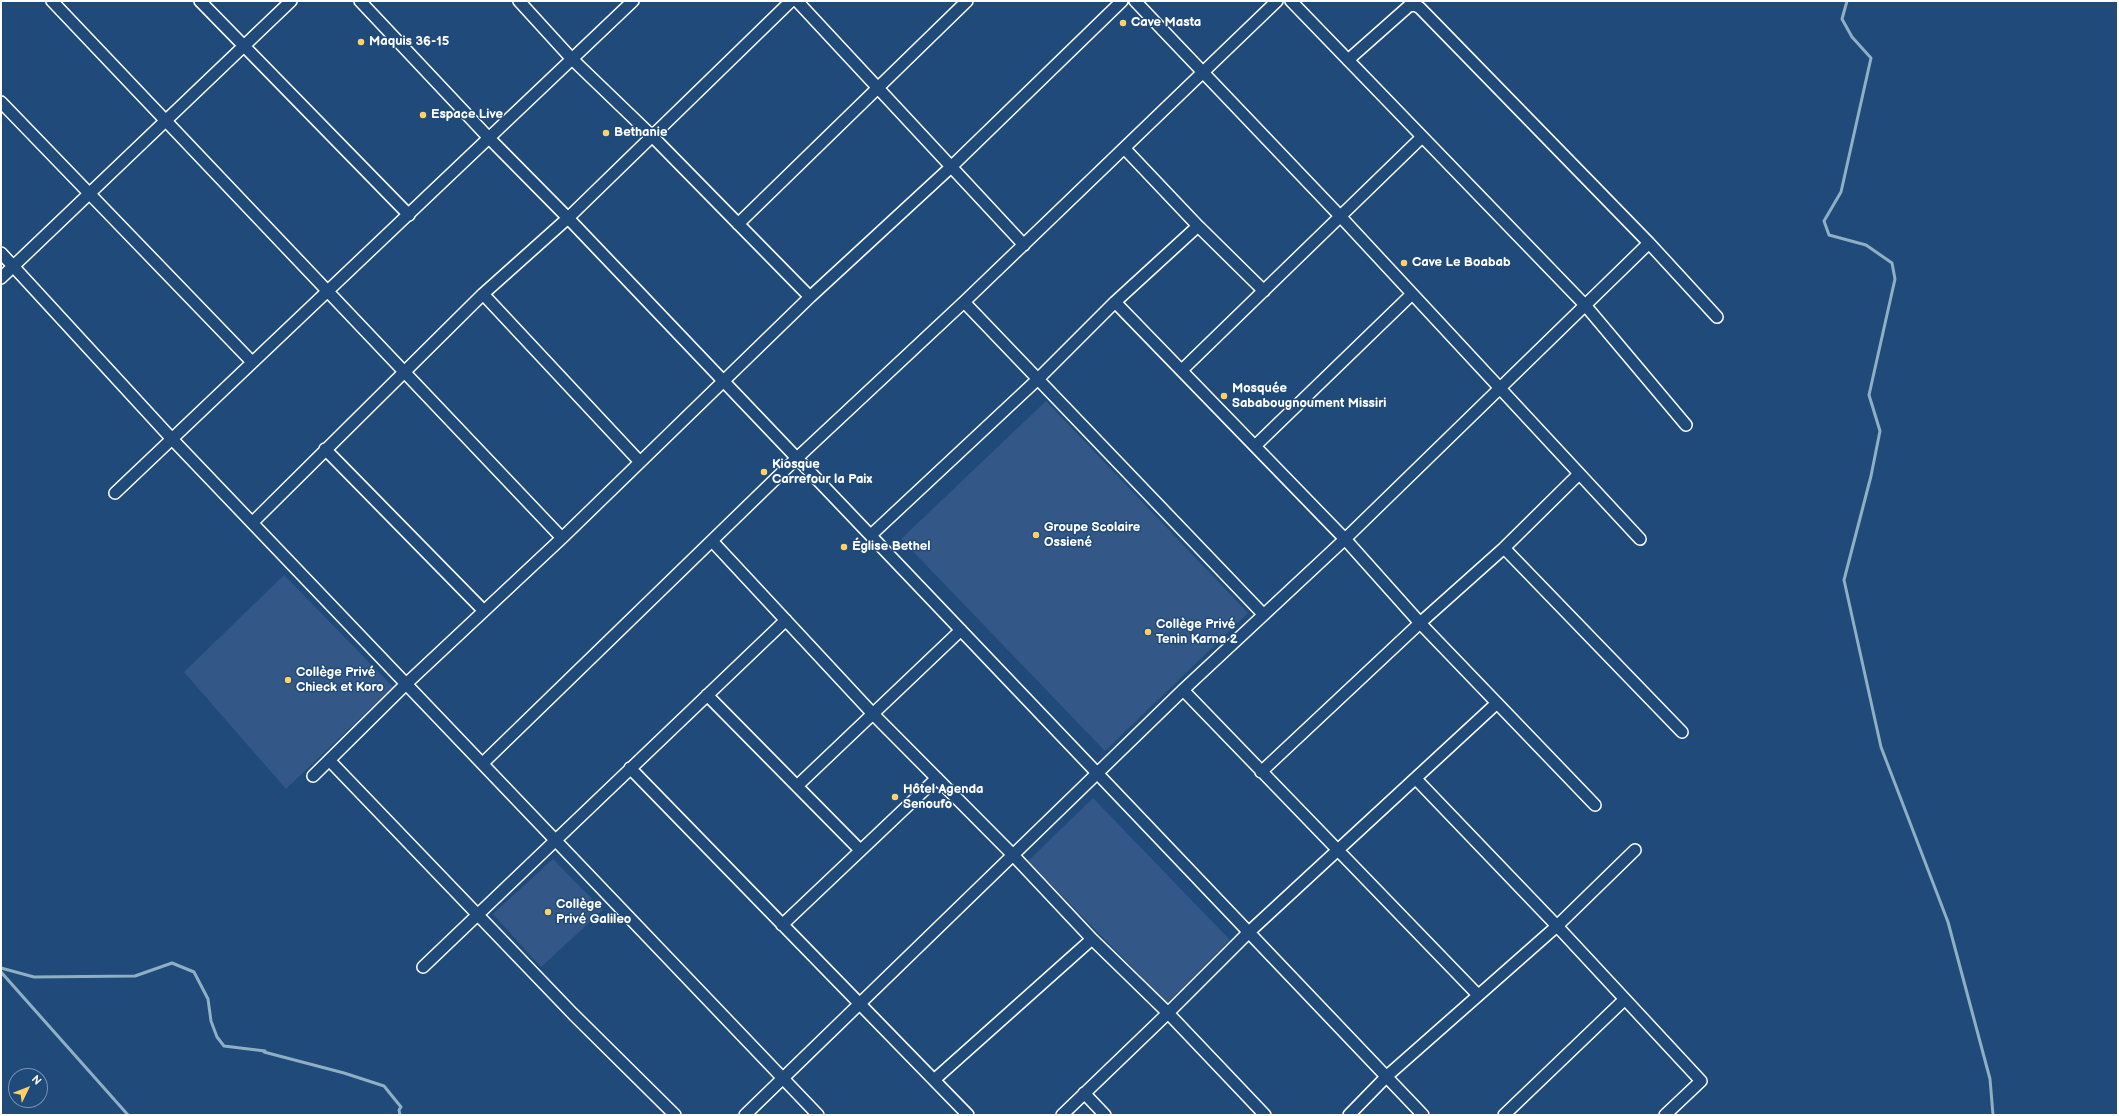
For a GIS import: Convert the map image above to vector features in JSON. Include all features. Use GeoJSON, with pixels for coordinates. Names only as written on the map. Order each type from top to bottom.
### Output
{"type":"FeatureCollection","features":[{"type":"Feature","properties":{"kind":"street"},"geometry":{"type":"LineString","coordinates":[[52,1],[165,122],[326,291],[406,372],[562,538]]}},
{"type":"Feature","properties":{"kind":"street"},"geometry":{"type":"LineString","coordinates":[[200,1],[409,215]]}},
{"type":"Feature","properties":{"kind":"street"},"geometry":{"type":"LineString","coordinates":[[1,278],[291,1]]}},
{"type":"Feature","properties":{"kind":"street"},"geometry":{"type":"LineString","coordinates":[[360,1],[488,137],[724,381],[1423,1115]]}},
{"type":"Feature","properties":{"kind":"street"},"geometry":{"type":"LineString","coordinates":[[519,1],[571,58],[652,136],[810,298]]}},
{"type":"Feature","properties":{"kind":"street"},"geometry":{"type":"LineString","coordinates":[[115,493],[326,291],[409,215],[571,58],[633,1]]}},
{"type":"Feature","properties":{"kind":"street"},"geometry":{"type":"LineString","coordinates":[[253,522],[483,294],[568,218],[791,1]]}},
{"type":"Feature","properties":{"kind":"street"},"geometry":{"type":"LineString","coordinates":[[797,1],[1024,245]]}},
{"type":"Feature","properties":{"kind":"street"},"geometry":{"type":"LineString","coordinates":[[738,224],[967,1]]}},
{"type":"Feature","properties":{"kind":"street"},"geometry":{"type":"LineString","coordinates":[[313,776],[406,684],[562,538],[810,298],[951,167],[1122,1]]}},
{"type":"Feature","properties":{"kind":"street"},"geometry":{"type":"LineString","coordinates":[[1135,1],[1340,216],[1640,539]]}},
{"type":"Feature","properties":{"kind":"street"},"geometry":{"type":"LineString","coordinates":[[483,763],[713,542],[797,458],[1024,245],[1277,1]]}},
{"type":"Feature","properties":{"kind":"street"},"geometry":{"type":"LineString","coordinates":[[1291,1],[1585,305],[1686,425]]}},
{"type":"Feature","properties":{"kind":"street"},"geometry":{"type":"LineString","coordinates":[[1348,60],[1409,6],[1415,5],[1420,8],[1649,243],[1717,317]]}},
{"type":"Feature","properties":{"kind":"street"},"geometry":{"type":"LineString","coordinates":[[1,102],[252,362]]}},
{"type":"Feature","properties":{"kind":"street"},"geometry":{"type":"LineString","coordinates":[[1182,370],[1422,137]]}},
{"type":"Feature","properties":{"kind":"street"},"geometry":{"type":"LineString","coordinates":[[1125,148],[1198,226],[1264,291]]}},
{"type":"Feature","properties":{"kind":"street"},"geometry":{"type":"LineString","coordinates":[[871,535],[1038,379],[1115,302],[1198,226]]}},
{"type":"Feature","properties":{"kind":"street"},"geometry":{"type":"LineString","coordinates":[[745,1115],[1182,690],[1345,539],[1649,243]]}},
{"type":"Feature","properties":{"kind":"street"},"geometry":{"type":"LineString","coordinates":[[1,253],[172,439],[253,522],[818,1115]]}},
{"type":"Feature","properties":{"kind":"street"},"geometry":{"type":"LineString","coordinates":[[483,294],[640,462]]}},
{"type":"Feature","properties":{"kind":"street"},"geometry":{"type":"LineString","coordinates":[[1255,446],[1412,295]]}},
{"type":"Feature","properties":{"kind":"street"},"geometry":{"type":"LineString","coordinates":[[964,302],[1263,614]]}},
{"type":"Feature","properties":{"kind":"street"},"geometry":{"type":"LineString","coordinates":[[1115,302],[1345,539],[1420,623],[1595,805]]}},
{"type":"Feature","properties":{"kind":"street"},"geometry":{"type":"LineString","coordinates":[[325,449],[484,611]]}},
{"type":"Feature","properties":{"kind":"street"},"geometry":{"type":"LineString","coordinates":[[1261,772],[1420,623],[1504,548],[1579,474]]}},
{"type":"Feature","properties":{"kind":"street"},"geometry":{"type":"LineString","coordinates":[[713,542],[873,714],[1014,855],[1092,939],[1168,1013],[1266,1115]]}},
{"type":"Feature","properties":{"kind":"street"},"geometry":{"type":"LineString","coordinates":[[1504,548],[1682,732]]}},
{"type":"Feature","properties":{"kind":"street"},"geometry":{"type":"LineString","coordinates":[[423,966],[479,915],[630,768],[786,620]]}},
{"type":"Feature","properties":{"kind":"street"},"geometry":{"type":"LineString","coordinates":[[797,786],[961,630]]}},
{"type":"Feature","properties":{"kind":"street"},"geometry":{"type":"LineString","coordinates":[[1182,690],[1337,852],[1478,995]]}},
{"type":"Feature","properties":{"kind":"street"},"geometry":{"type":"LineString","coordinates":[[708,694],[860,850]]}},
{"type":"Feature","properties":{"kind":"street"},"geometry":{"type":"LineString","coordinates":[[1062,1115],[1168,1013],[1249,932],[1497,703]]}},
{"type":"Feature","properties":{"kind":"street"},"geometry":{"type":"LineString","coordinates":[[329,760],[573,1014],[675,1115]]}},
{"type":"Feature","properties":{"kind":"street"},"geometry":{"type":"LineString","coordinates":[[630,768],[859,1005],[968,1115]]}},
{"type":"Feature","properties":{"kind":"street"},"geometry":{"type":"LineString","coordinates":[[782,924],[937,778]]}},
{"type":"Feature","properties":{"kind":"street"},"geometry":{"type":"LineString","coordinates":[[1416,779],[1557,926],[1624,1000],[1701,1081],[1665,1115]]}},
{"type":"Feature","properties":{"kind":"street"},"geometry":{"type":"LineString","coordinates":[[1349,1115],[1387,1076],[1557,926],[1635,850]]}},
{"type":"Feature","properties":{"kind":"street"},"geometry":{"type":"LineString","coordinates":[[934,1080],[1092,939]]}},
{"type":"Feature","properties":{"kind":"street"},"geometry":{"type":"LineString","coordinates":[[1504,1115],[1624,1000]]}},
{"type":"Feature","properties":{"kind":"street"},"geometry":{"type":"LineString","coordinates":[[1084,1093],[1106,1115]]}},
{"type":"Feature","properties":{"kind":"shaded area","name":"Groupe Scolaire Ossiené"},"geometry":{"type":"Polygon","coordinates":[[[1046,401],[1248,613],[1105,751],[901,539],[1046,401]]]}},
{"type":"Feature","properties":{"kind":"shaded area","name":"Collège Privé Chieck et Koro"},"geometry":{"type":"Polygon","coordinates":[[[284,575],[393,687],[286,789],[184,672],[284,575]]]}},
{"type":"Feature","properties":{"kind":"shaded area"},"geometry":{"type":"Polygon","coordinates":[[[1093,798],[1230,940],[1167,1003],[1028,861],[1093,798]]]}},
{"type":"Feature","properties":{"kind":"shaded area","name":"Collège Privé Galileo"},"geometry":{"type":"Polygon","coordinates":[[[553,859],[603,910],[541,967],[493,914],[553,859]]]}},
{"type":"Feature","properties":{"kind":"waterway"},"geometry":{"type":"LineString","coordinates":[[1847,1],[1842,19],[1852,37],[1871,58],[1841,192],[1824,221],[1829,235],[1866,245],[1892,263],[1895,279],[1869,395],[1880,431],[1871,476],[1844,580],[1881,747],[1948,922],[1990,1079],[1993,1115]]}},
{"type":"Feature","properties":{"kind":"waterway"},"geometry":{"type":"LineString","coordinates":[[1,968],[34,977],[135,976],[172,963],[194,972],[208,999],[211,1021],[217,1037],[224,1046],[265,1051],[264,1052],[344,1073],[384,1086],[401,1107],[399,1110],[400,1115]]}},
{"type":"Feature","properties":{"kind":"waterway"},"geometry":{"type":"LineString","coordinates":[[1,972],[128,1115]]}},
{"type":"Feature","properties":{"kind":"place","name":"Cave Masta"},"geometry":{"type":"Point","coordinates":[1123,23]}},
{"type":"Feature","properties":{"kind":"place","name":"Maquis 36-15"},"geometry":{"type":"Point","coordinates":[361,42]}},
{"type":"Feature","properties":{"kind":"place","name":"Espace Live"},"geometry":{"type":"Point","coordinates":[423,115]}},
{"type":"Feature","properties":{"kind":"place","name":"Bethanie"},"geometry":{"type":"Point","coordinates":[606,133]}},
{"type":"Feature","properties":{"kind":"place","name":"Cave Le Boabab"},"geometry":{"type":"Point","coordinates":[1404,263]}},
{"type":"Feature","properties":{"kind":"place","name":"Mosquée Sababougnoument Missiri"},"geometry":{"type":"Point","coordinates":[1224,396]}},
{"type":"Feature","properties":{"kind":"place","name":"Kiosque Carrefour la Paix"},"geometry":{"type":"Point","coordinates":[764,472]}},
{"type":"Feature","properties":{"kind":"place","name":"Groupe Scolaire Ossiené"},"geometry":{"type":"Point","coordinates":[1036,535]}},
{"type":"Feature","properties":{"kind":"place","name":"Église Bethel"},"geometry":{"type":"Point","coordinates":[844,547]}},
{"type":"Feature","properties":{"kind":"place","name":"Collège Privé Tenin Karna 2"},"geometry":{"type":"Point","coordinates":[1148,632]}},
{"type":"Feature","properties":{"kind":"place","name":"Collège Privé Chieck et Koro"},"geometry":{"type":"Point","coordinates":[288,680]}},
{"type":"Feature","properties":{"kind":"place","name":"Hôtel Agenda Senoufo"},"geometry":{"type":"Point","coordinates":[895,797]}},
{"type":"Feature","properties":{"kind":"place","name":"Collège Privé Galileo"},"geometry":{"type":"Point","coordinates":[548,912]}}]}
